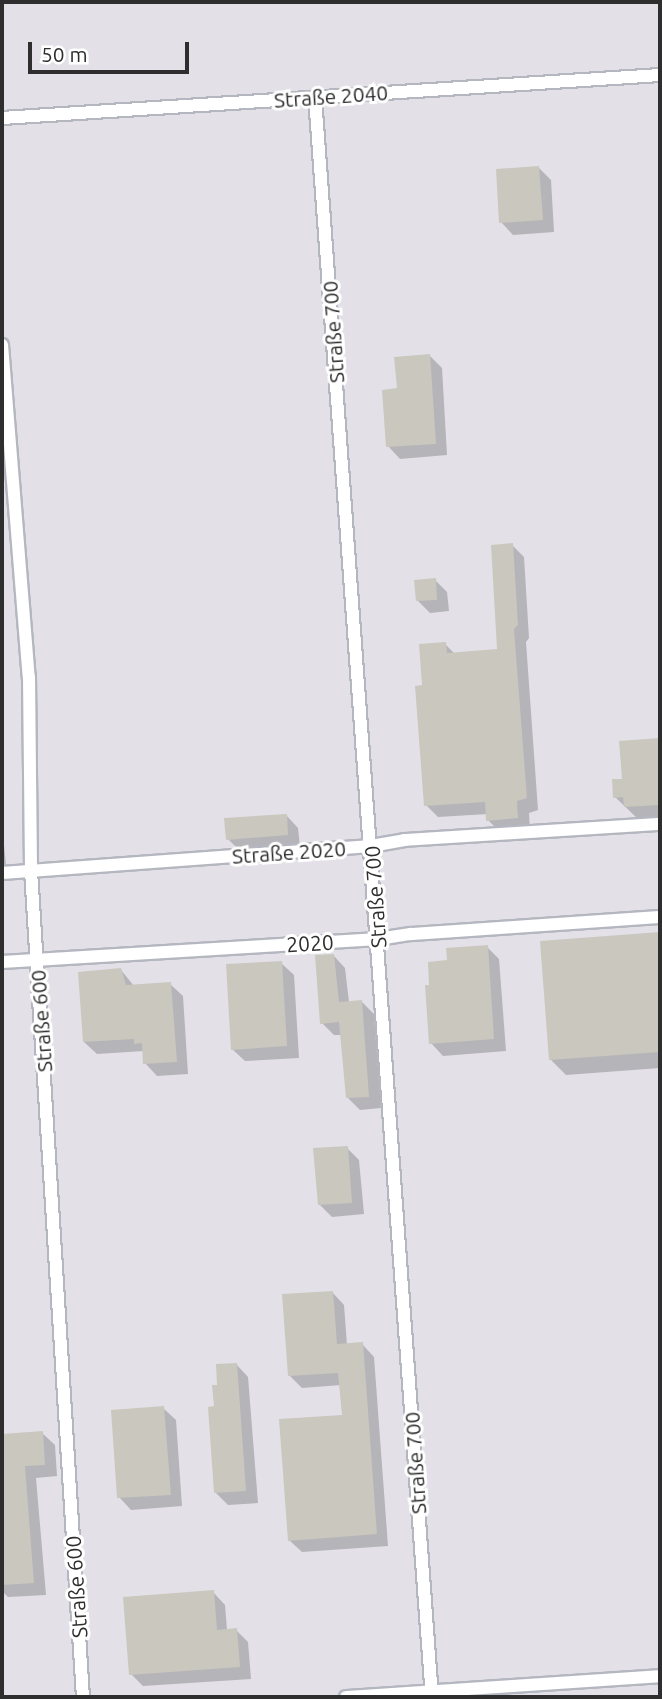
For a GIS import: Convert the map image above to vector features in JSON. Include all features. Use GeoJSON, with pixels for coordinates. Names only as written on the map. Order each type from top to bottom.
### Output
{"type":"FeatureCollection","features":[{"type":"Feature","properties":{"kind":"lane","name":"Straße 2040"},"geometry":{"type":"LineString","coordinates":[[2,118],[660,75]]}},
{"type":"Feature","properties":{"kind":"lane","name":"Straße 700"},"geometry":{"type":"LineString","coordinates":[[315,97],[431,1694]]}},
{"type":"Feature","properties":{"kind":"lane","name":"Straße 600"},"geometry":{"type":"LineString","coordinates":[[2,345],[29,677],[31,871],[83,1697]]}},
{"type":"Feature","properties":{"kind":"lane","name":"Straße 2020"},"geometry":{"type":"LineString","coordinates":[[2,873],[371,846],[404,840],[660,824]]}},
{"type":"Feature","properties":{"kind":"lane","name":"2020"},"geometry":{"type":"LineString","coordinates":[[2,962],[378,939],[411,934],[660,917]]}},
{"type":"Feature","properties":{"kind":"lane"},"geometry":{"type":"LineString","coordinates":[[346,1697],[431,1694],[660,1676]]}},
{"type":"Feature","properties":{"kind":"shaded area"},"geometry":{"type":"Polygon","coordinates":[[[2,2],[660,2],[660,1697],[2,1697],[2,2]]]}},
{"type":"Feature","properties":{"kind":"building"},"geometry":{"type":"Polygon","coordinates":[[[539,166],[543,220],[499,223],[496,169],[539,166]]]}},
{"type":"Feature","properties":{"kind":"building"},"geometry":{"type":"Polygon","coordinates":[[[430,354],[436,444],[386,447],[382,390],[397,388],[394,357],[430,354]]]}},
{"type":"Feature","properties":{"kind":"building"},"geometry":{"type":"Polygon","coordinates":[[[513,543],[518,625],[514,629],[527,798],[517,801],[518,818],[486,821],[485,802],[424,806],[415,686],[422,685],[419,644],[446,642],[447,653],[497,649],[491,545],[513,543]]]}},
{"type":"Feature","properties":{"kind":"building"},"geometry":{"type":"Polygon","coordinates":[[[436,578],[437,600],[416,601],[414,580],[436,578]]]}},
{"type":"Feature","properties":{"kind":"building"},"geometry":{"type":"Polygon","coordinates":[[[660,738],[660,805],[624,807],[623,797],[613,798],[612,779],[622,779],[619,741],[660,738]]]}},
{"type":"Feature","properties":{"kind":"building"},"geometry":{"type":"Polygon","coordinates":[[[287,814],[288,835],[226,840],[224,818],[287,814]]]}},
{"type":"Feature","properties":{"kind":"building"},"geometry":{"type":"Polygon","coordinates":[[[660,932],[660,1052],[549,1060],[540,941],[660,932]]]}},
{"type":"Feature","properties":{"kind":"building"},"geometry":{"type":"Polygon","coordinates":[[[488,945],[494,1039],[429,1044],[425,985],[429,985],[428,962],[447,960],[446,948],[488,945]]]}},
{"type":"Feature","properties":{"kind":"building"},"geometry":{"type":"Polygon","coordinates":[[[334,954],[339,1002],[362,1000],[369,1097],[346,1098],[339,1022],[320,1024],[315,955],[334,954]]]}},
{"type":"Feature","properties":{"kind":"building"},"geometry":{"type":"Polygon","coordinates":[[[282,961],[287,1046],[231,1050],[226,964],[282,961]]]}},
{"type":"Feature","properties":{"kind":"building"},"geometry":{"type":"Polygon","coordinates":[[[121,968],[126,985],[171,982],[177,1062],[143,1064],[142,1043],[134,1044],[134,1039],[83,1042],[78,972],[121,968]]]}},
{"type":"Feature","properties":{"kind":"building"},"geometry":{"type":"Polygon","coordinates":[[[348,1146],[352,1203],[318,1205],[313,1148],[348,1146]]]}},
{"type":"Feature","properties":{"kind":"building"},"geometry":{"type":"Polygon","coordinates":[[[333,1291],[337,1344],[363,1342],[377,1534],[288,1541],[279,1419],[342,1415],[338,1373],[288,1376],[282,1294],[333,1291]]]}},
{"type":"Feature","properties":{"kind":"building"},"geometry":{"type":"Polygon","coordinates":[[[237,1363],[246,1491],[214,1493],[208,1407],[214,1406],[212,1385],[217,1385],[216,1364],[237,1363]]]}},
{"type":"Feature","properties":{"kind":"building"},"geometry":{"type":"Polygon","coordinates":[[[164,1406],[171,1495],[117,1498],[111,1410],[164,1406]]]}},
{"type":"Feature","properties":{"kind":"building"},"geometry":{"type":"Polygon","coordinates":[[[43,1431],[45,1465],[25,1466],[34,1583],[2,1585],[2,1434],[43,1431]]]}},
{"type":"Feature","properties":{"kind":"building"},"geometry":{"type":"Polygon","coordinates":[[[214,1590],[217,1630],[237,1628],[240,1667],[129,1675],[123,1597],[214,1590]]]}}]}
